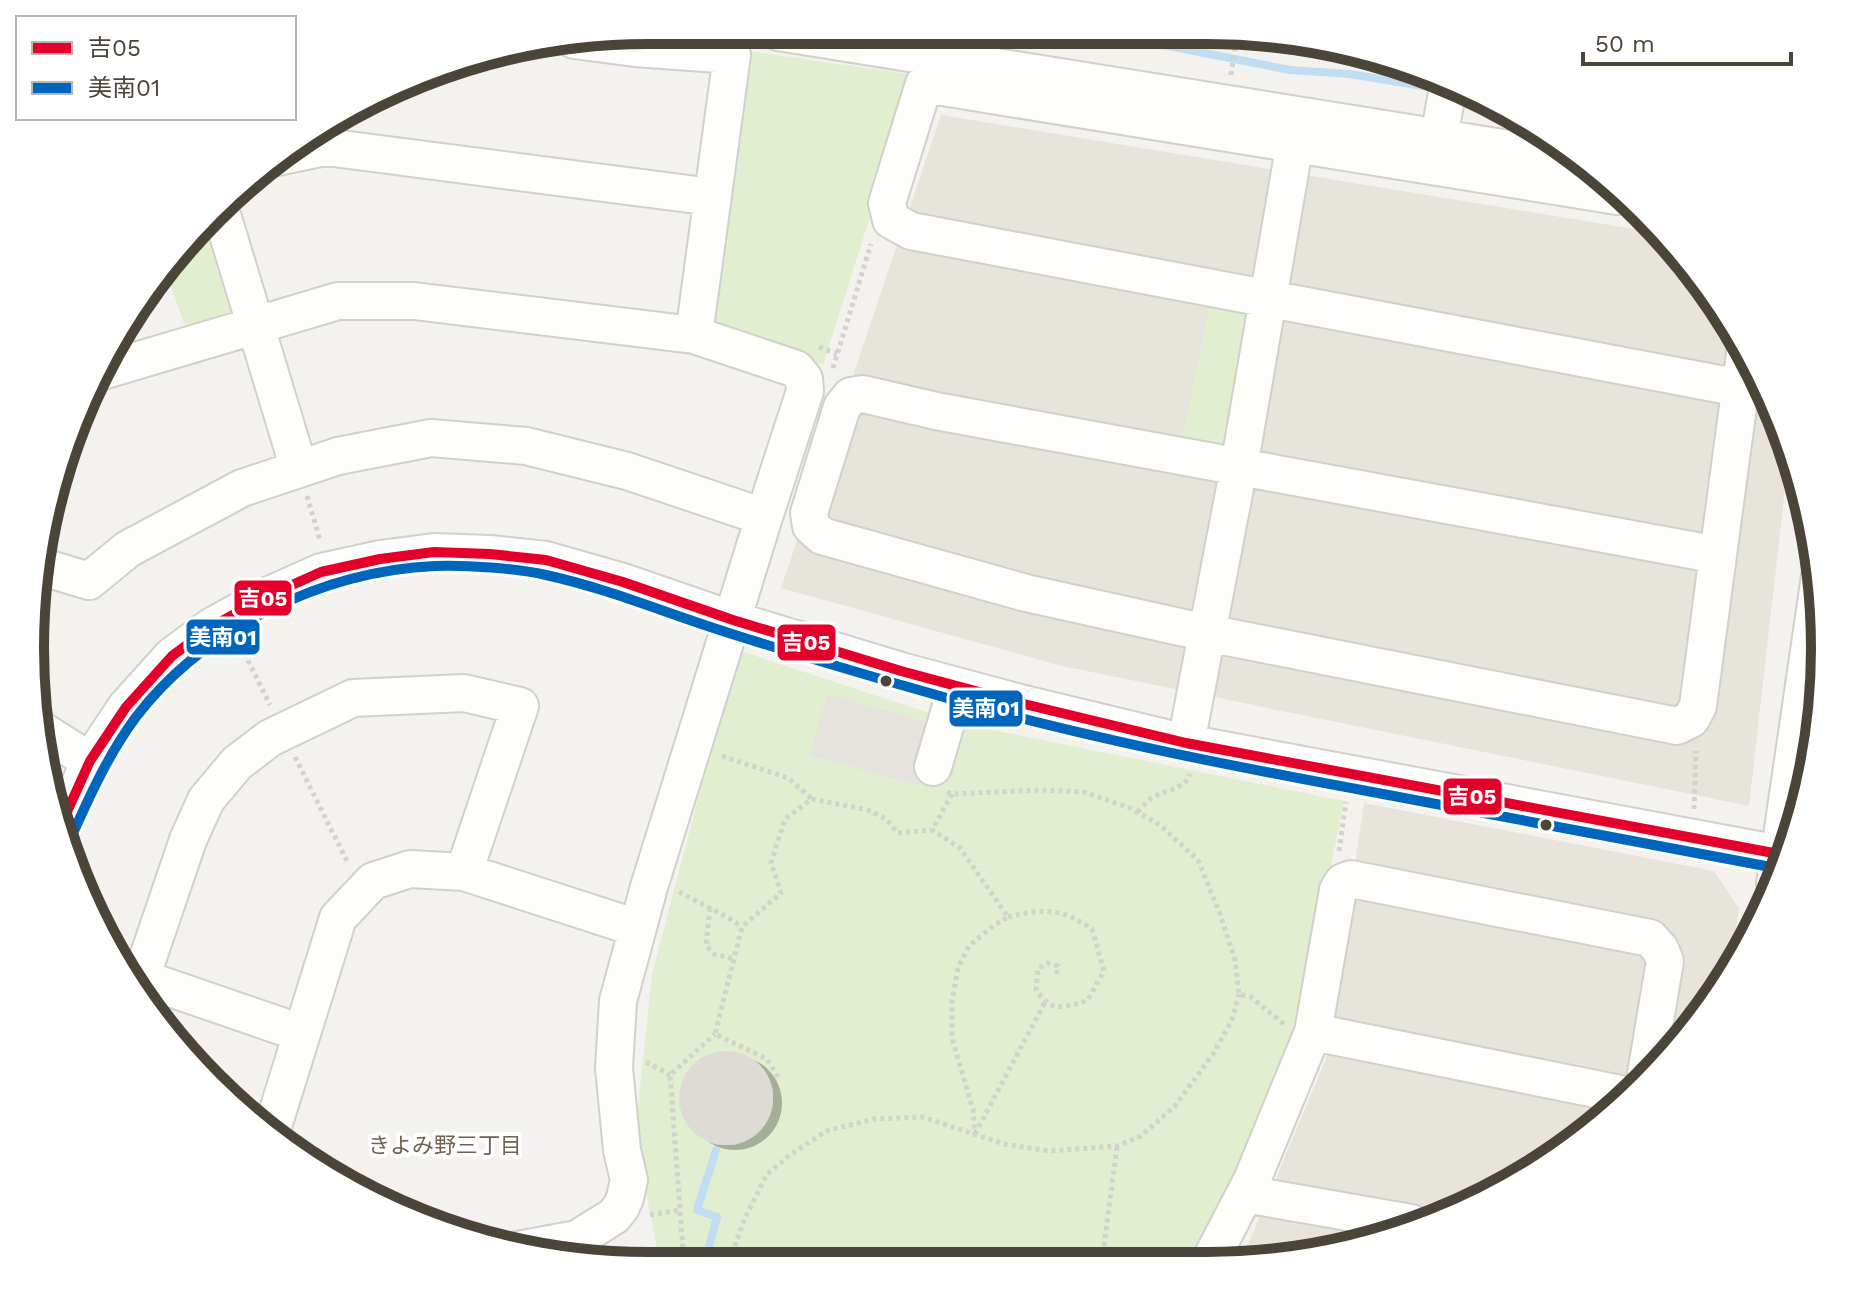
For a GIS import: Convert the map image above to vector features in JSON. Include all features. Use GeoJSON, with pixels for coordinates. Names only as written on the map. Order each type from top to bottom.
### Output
{"type":"FeatureCollection","features":[{"type":"Feature","properties":{"kind":"street"},"geometry":{"type":"LineString","coordinates":[[853,44],[1558,157]]}},
{"type":"Feature","properties":{"kind":"street"},"geometry":{"type":"LineString","coordinates":[[611,45],[732,55],[694,335]]}},
{"type":"Feature","properties":{"kind":"street"},"geometry":{"type":"LineString","coordinates":[[1605,194],[924,84],[887,203],[891,220],[911,231],[1740,388]]}},
{"type":"Feature","properties":{"kind":"street"},"geometry":{"type":"LineString","coordinates":[[1439,138],[1447,94]]}},
{"type":"Feature","properties":{"kind":"street"},"geometry":{"type":"LineString","coordinates":[[1189,754],[1207,633],[1270,299],[1295,143]]}},
{"type":"Feature","properties":{"kind":"street"},"geometry":{"type":"LineString","coordinates":[[304,152],[326,147],[712,197]]}},
{"type":"Feature","properties":{"kind":"street"},"geometry":{"type":"LineString","coordinates":[[223,219],[299,469]]}},
{"type":"Feature","properties":{"kind":"street"},"geometry":{"type":"LineString","coordinates":[[113,368],[338,301],[414,301],[694,335],[796,369],[804,379],[805,391],[649,887],[618,1001],[614,1068],[622,1150],[629,1180],[625,1198],[614,1216],[577,1239],[551,1244]]}},
{"type":"Feature","properties":{"kind":"street"},"geometry":{"type":"LineString","coordinates":[[1718,555],[936,411],[863,394],[851,396],[842,407],[809,513],[811,526],[822,536],[1026,593],[1207,633],[1677,726],[1691,719],[1698,706],[1743,369]]}},
{"type":"Feature","properties":{"kind":"street"},"geometry":{"type":"LineString","coordinates":[[49,569],[89,581],[128,549],[242,488],[338,456],[431,438],[526,446],[627,471],[764,517]]}},
{"type":"Feature","properties":{"kind":"street"},"geometry":{"type":"LineString","coordinates":[[67,811],[90,761],[126,707],[172,656],[211,627],[263,598],[321,572],[380,559],[434,552],[546,560],[901,671],[1189,754],[1769,868]]}},
{"type":"Feature","properties":{"kind":"street"},"geometry":{"type":"LineString","coordinates":[[1783,828],[1811,639]]}},
{"type":"Feature","properties":{"kind":"street"},"geometry":{"type":"LineString","coordinates":[[943,780],[957,686]]}},
{"type":"Feature","properties":{"kind":"street"},"geometry":{"type":"LineString","coordinates":[[141,977],[188,840],[206,800],[237,763],[270,738],[353,698],[464,693],[520,706],[464,872]]}},
{"type":"Feature","properties":{"kind":"street"},"geometry":{"type":"LineString","coordinates":[[51,736],[90,761]]}},
{"type":"Feature","properties":{"kind":"street"},"geometry":{"type":"LineString","coordinates":[[274,1122],[338,918],[373,881],[410,869],[464,872],[637,928]]}},
{"type":"Feature","properties":{"kind":"street"},"geometry":{"type":"LineString","coordinates":[[1215,1252],[1245,1194],[1313,1032],[1338,890],[1343,882],[1351,879],[1650,938],[1665,961],[1648,1059]]}},
{"type":"Feature","properties":{"kind":"street"},"geometry":{"type":"LineString","coordinates":[[143,979],[301,1033]]}},
{"type":"Feature","properties":{"kind":"street"},"geometry":{"type":"LineString","coordinates":[[1313,1032],[1615,1093]]}},
{"type":"Feature","properties":{"kind":"street"},"geometry":{"type":"LineString","coordinates":[[1245,1194],[1398,1221]]}},
{"type":"Feature","properties":{"kind":"path"},"geometry":{"type":"LineString","coordinates":[[299,469],[323,549]]}},
{"type":"Feature","properties":{"kind":"path"},"geometry":{"type":"LineString","coordinates":[[238,641],[363,892]]}},
{"type":"Feature","properties":{"kind":"path"},"geometry":{"type":"LineString","coordinates":[[1691,719],[1697,738],[1694,814]]}},
{"type":"Feature","properties":{"kind":"path"},"geometry":{"type":"LineString","coordinates":[[727,742],[722,756],[788,778],[812,799],[868,810],[886,819],[898,833],[932,830],[960,848],[1008,917]]}},
{"type":"Feature","properties":{"kind":"path"},"geometry":{"type":"LineString","coordinates":[[1138,812],[1151,798],[1188,780],[1189,754]]}},
{"type":"Feature","properties":{"kind":"path"},"geometry":{"type":"LineString","coordinates":[[733,1252],[744,1220],[767,1174],[826,1131],[874,1119],[922,1117],[1004,1144],[1049,1151],[1117,1146],[1141,1136],[1175,1106],[1213,1054],[1232,1020],[1239,994],[1235,960],[1220,914],[1198,860],[1160,825],[1138,812],[1084,792],[943,780],[932,830]]}},
{"type":"Feature","properties":{"kind":"path"},"geometry":{"type":"LineString","coordinates":[[1343,882],[1336,869],[1347,798]]}},
{"type":"Feature","properties":{"kind":"path"},"geometry":{"type":"LineString","coordinates":[[683,1252],[670,1075],[715,1034],[742,927],[781,893],[771,863],[785,819],[812,799]]}},
{"type":"Feature","properties":{"kind":"path"},"geometry":{"type":"LineString","coordinates":[[679,893],[742,927]]}},
{"type":"Feature","properties":{"kind":"path"},"geometry":{"type":"LineString","coordinates":[[710,908],[706,946],[714,954],[734,959]]}},
{"type":"Feature","properties":{"kind":"path"},"geometry":{"type":"LineString","coordinates":[[975,1135],[973,1110],[952,1038],[952,1001],[958,968],[969,946],[1008,917],[1032,911],[1051,911],[1074,917],[1092,929],[1104,971],[1087,1001],[1058,1007],[1045,1002],[1036,990],[1038,969],[1047,963],[1058,966],[1056,975]]}},
{"type":"Feature","properties":{"kind":"path"},"geometry":{"type":"LineString","coordinates":[[1239,994],[1251,997],[1287,1026],[1313,1032]]}},
{"type":"Feature","properties":{"kind":"path"},"geometry":{"type":"LineString","coordinates":[[975,1135],[1045,1002]]}},
{"type":"Feature","properties":{"kind":"path"},"geometry":{"type":"LineString","coordinates":[[715,1034],[767,1059],[778,1077]]}},
{"type":"Feature","properties":{"kind":"path"},"geometry":{"type":"LineString","coordinates":[[1103,1252],[1117,1146]]}},
{"type":"Feature","properties":{"kind":"shaded area"},"geometry":{"type":"Polygon","coordinates":[[[941,115],[1643,231],[1686,280],[1730,346],[1765,417],[1786,479],[1749,806],[1062,666],[781,588],[941,115]]]}},
{"type":"Feature","properties":{"kind":"shaded area"},"geometry":{"type":"Polygon","coordinates":[[[827,694],[937,725],[920,786],[810,755],[827,694]]]}},
{"type":"Feature","properties":{"kind":"shaded area"},"geometry":{"type":"Polygon","coordinates":[[[1364,803],[1714,871],[1739,908],[1734,942],[1686,1016],[1634,1075],[1575,1127],[1543,1150],[1474,1190],[1401,1220],[1325,1240],[1245,1251],[1326,1059],[1364,803]]]}},
{"type":"Feature","properties":{"kind":"green space"},"geometry":{"type":"Polygon","coordinates":[[[742,50],[915,75],[823,365],[719,326],[711,318],[742,50]]]}},
{"type":"Feature","properties":{"kind":"green space"},"geometry":{"type":"Polygon","coordinates":[[[213,229],[234,309],[229,314],[186,329],[169,280],[213,229]]]}},
{"type":"Feature","properties":{"kind":"green space"},"geometry":{"type":"Polygon","coordinates":[[[1211,298],[1252,312],[1226,447],[1182,441],[1211,298]]]}},
{"type":"Feature","properties":{"kind":"green space"},"geometry":{"type":"Polygon","coordinates":[[[737,650],[963,724],[1344,801],[1297,1039],[1198,1252],[658,1252],[635,1135],[652,974],[737,650]]]}},
{"type":"Feature","properties":{"kind":"building"},"geometry":{"type":"Polygon","coordinates":[[[726,1051],[744,1055],[759,1065],[769,1080],[773,1098],[769,1116],[759,1131],[744,1141],[726,1145],[708,1141],[693,1131],[683,1116],[679,1098],[683,1080],[693,1065],[708,1055],[726,1051]]]}},
{"type":"Feature","properties":{"kind":"waterway"},"geometry":{"type":"LineString","coordinates":[[1158,44],[1290,70],[1350,74],[1432,88]]}},
{"type":"Feature","properties":{"kind":"waterway"},"geometry":{"type":"LineString","coordinates":[[714,1252],[708,1250],[717,1217],[697,1210],[716,1150]]}},
{"type":"Feature","properties":{"kind":"transit line","name":"吉05"},"geometry":{"type":"LineString","coordinates":[[67,811],[90,761],[126,707],[172,656],[211,627],[263,598],[321,572],[380,559],[434,552],[546,560],[901,671],[1186,743],[1775,853]]}},
{"type":"Feature","properties":{"kind":"transit line","name":"美南01"},"geometry":{"type":"LineString","coordinates":[[74,831],[110,758],[136,717],[164,685],[231,631],[269,610],[351,579],[393,570],[461,566],[520,570],[570,581],[870,676],[1102,738],[1770,867]]}},
{"type":"Feature","properties":{"kind":"district","name":"きよみ野三丁目"},"geometry":{"type":"Point","coordinates":[445,1145]}}]}
